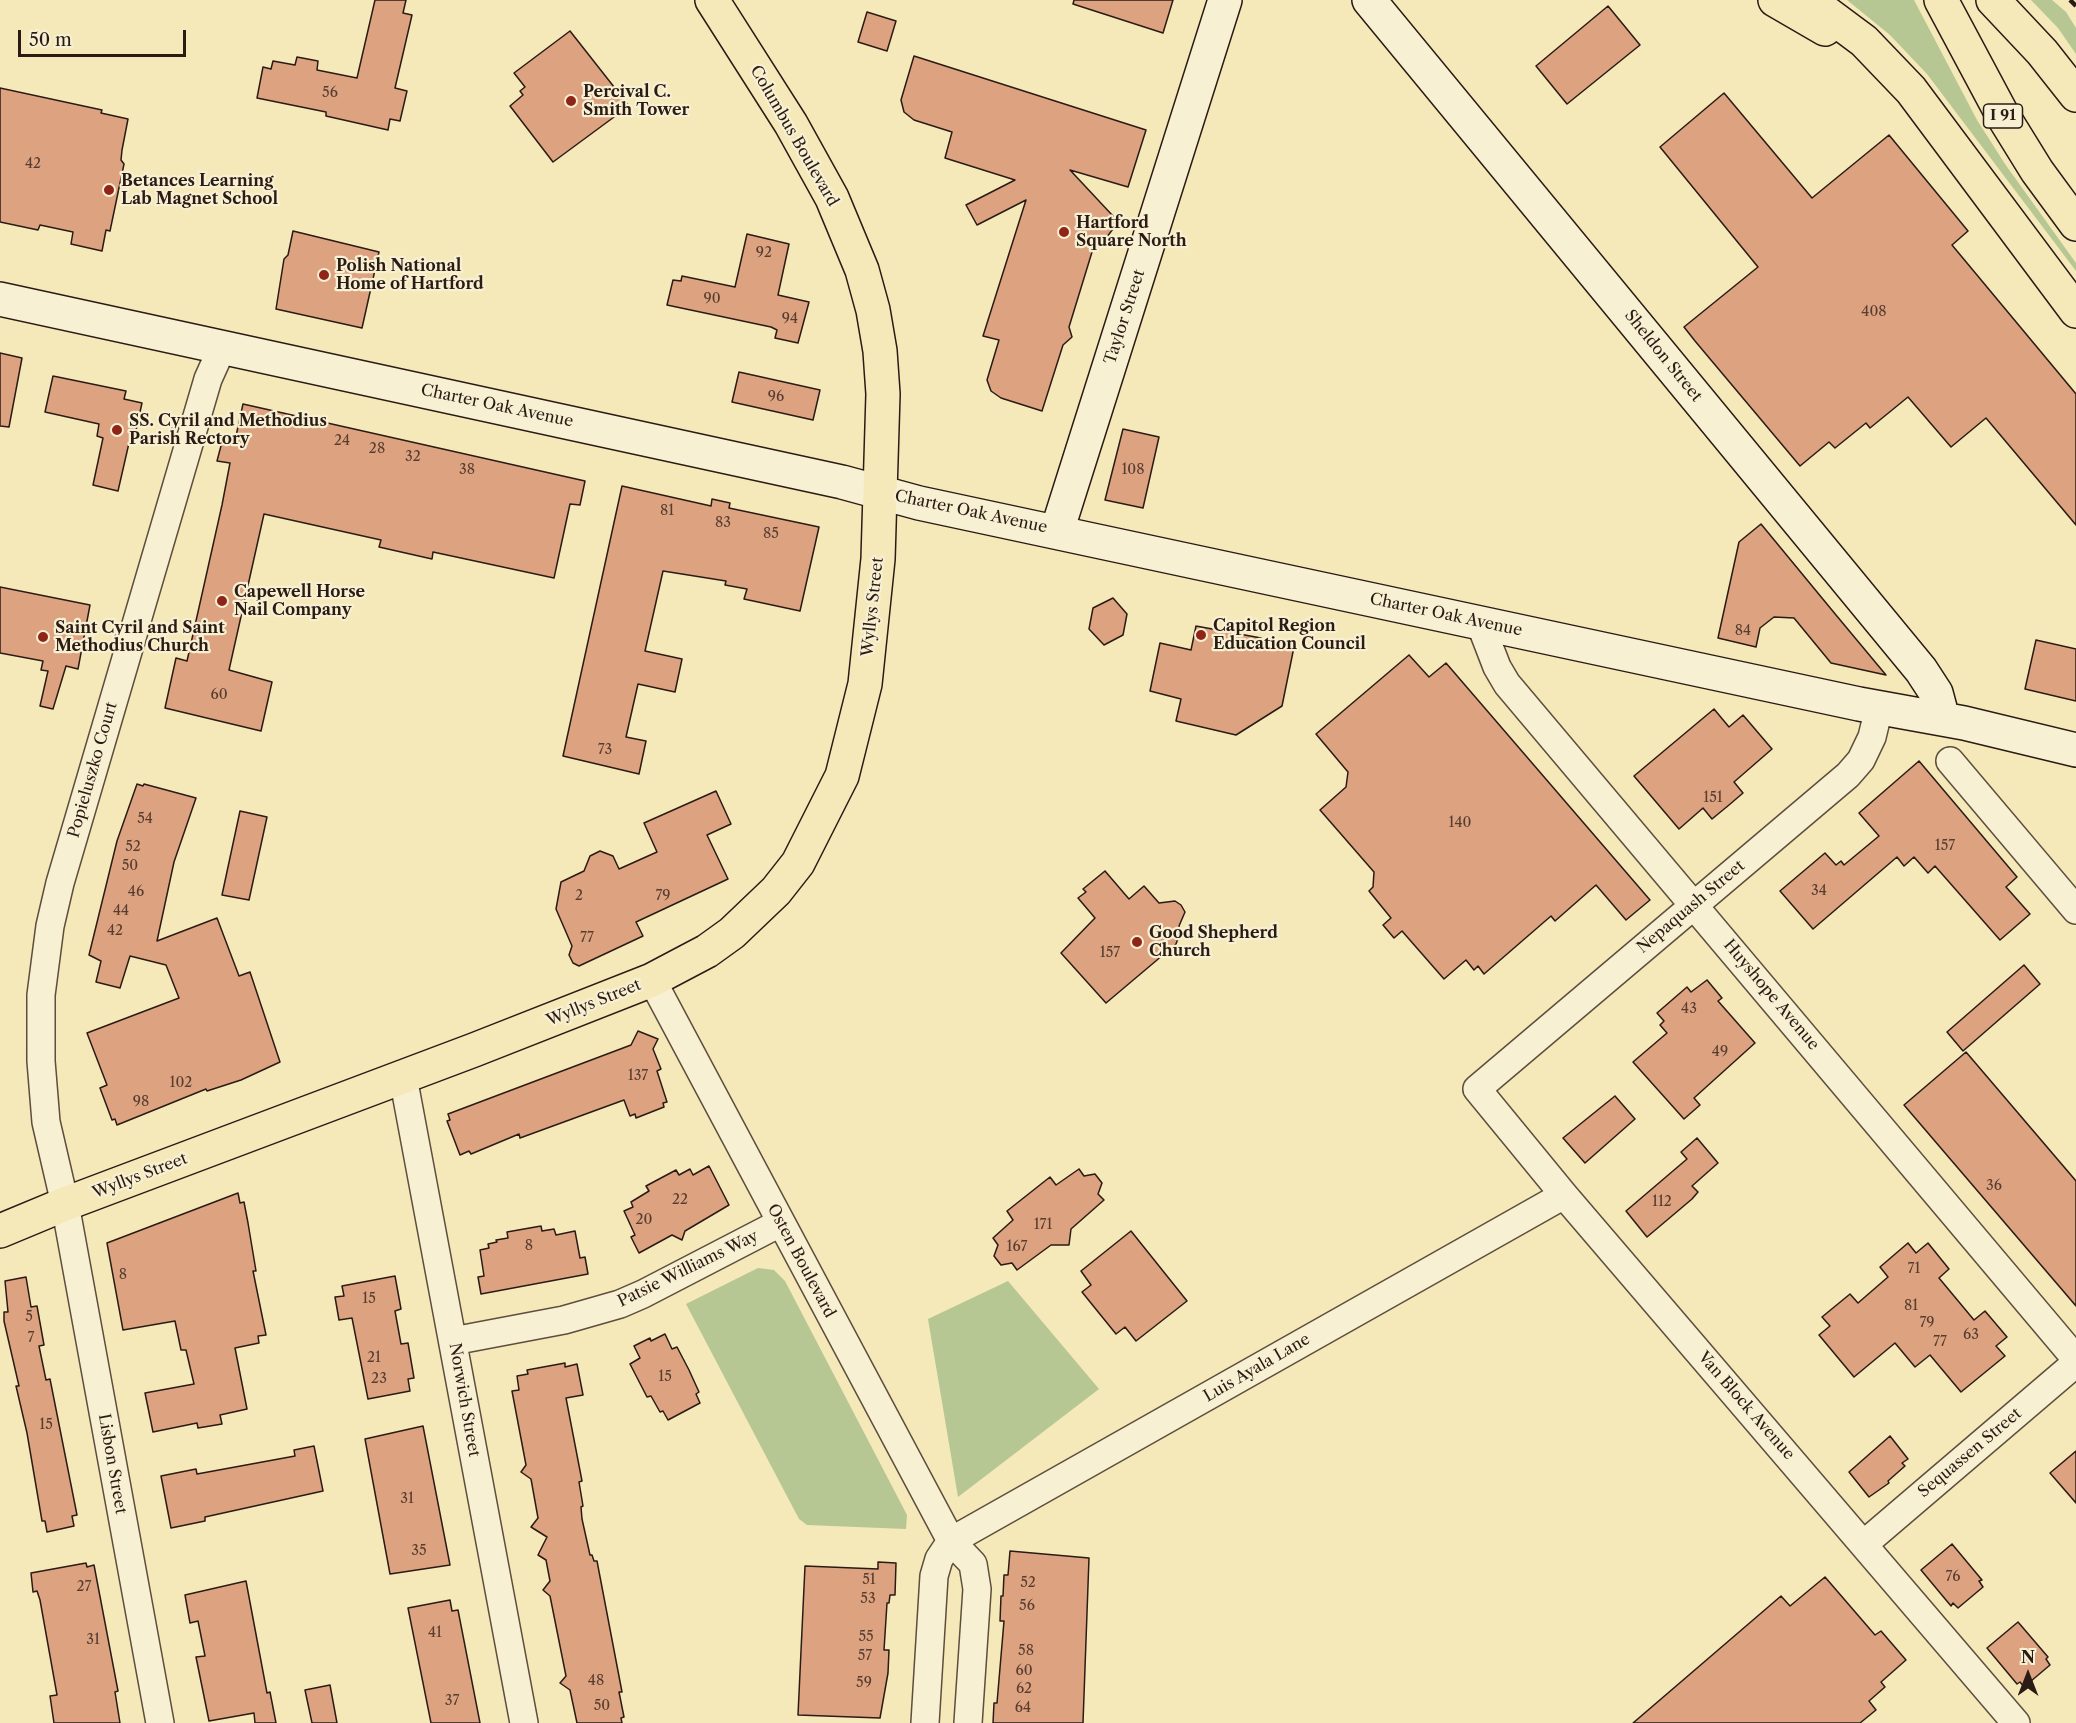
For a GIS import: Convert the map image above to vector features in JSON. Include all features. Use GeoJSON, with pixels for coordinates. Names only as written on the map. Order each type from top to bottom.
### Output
{"type":"FeatureCollection","features":[{"type":"Feature","properties":{"kind":"main road","name":"Columbus Boulevard"},"geometry":{"type":"LineString","coordinates":[[711,0],[812,159],[846,228],[858,260],[873,310],[880,351],[883,394],[880,492]]}},
{"type":"Feature","properties":{"kind":"main road"},"geometry":{"type":"LineString","coordinates":[[1775,0],[1821,26],[1874,67],[1898,75]]}},
{"type":"Feature","properties":{"kind":"main road"},"geometry":{"type":"LineString","coordinates":[[1809,0],[1853,32],[1898,75],[1971,168],[2076,311]]}},
{"type":"Feature","properties":{"kind":"main road","name":"I 91"},"geometry":{"type":"LineString","coordinates":[[1941,0],[2015,136],[2076,224]]}},
{"type":"Feature","properties":{"kind":"main road"},"geometry":{"type":"LineString","coordinates":[[1993,0],[2036,44],[2076,95]]}},
{"type":"Feature","properties":{"kind":"main road","name":"Wyllys Street"},"geometry":{"type":"LineString","coordinates":[[0,1231],[65,1204],[403,1077],[651,980],[707,951],[753,915],[798,863],[832,799],[852,742],[865,684],[878,559],[880,492]]}},
{"type":"Feature","properties":{"kind":"street","name":"Taylor Street"},"geometry":{"type":"LineString","coordinates":[[1057,531],[1225,0]]}},
{"type":"Feature","properties":{"kind":"street","name":"Sheldon Street"},"geometry":{"type":"LineString","coordinates":[[1369,0],[1922,670],[1937,696],[1943,719]]}},
{"type":"Feature","properties":{"kind":"street","name":"Charter Oak Avenue"},"geometry":{"type":"LineString","coordinates":[[0,299],[534,413],[843,482],[920,503],[1879,708],[1943,719],[2076,750]]}},
{"type":"Feature","properties":{"kind":"street","name":"Popieluszko Court"},"geometry":{"type":"LineString","coordinates":[[65,1204],[46,1122],[41,1061],[41,995],[50,926],[78,820],[208,379],[222,348]]}},
{"type":"Feature","properties":{"kind":"street","name":"Huyshope Avenue"},"geometry":{"type":"LineString","coordinates":[[1480,623],[1497,667],[1507,684],[1694,903],[2076,1361]]}},
{"type":"Feature","properties":{"kind":"street","name":"Nepaquash Street"},"geometry":{"type":"LineString","coordinates":[[1477,1089],[1848,775],[1861,760],[1872,737],[1879,708]]}},
{"type":"Feature","properties":{"kind":"street"},"geometry":{"type":"LineString","coordinates":[[1950,761],[2076,910]]}},
{"type":"Feature","properties":{"kind":"street","name":"Osten Boulevard"},"geometry":{"type":"LineString","coordinates":[[651,980],[951,1541],[965,1554],[976,1575],[968,1723]]}},
{"type":"Feature","properties":{"kind":"street","name":"Norwich Street"},"geometry":{"type":"LineString","coordinates":[[403,1077],[524,1723]]}},
{"type":"Feature","properties":{"kind":"street","name":"Van Block Avenue"},"geometry":{"type":"LineString","coordinates":[[1477,1089],[1564,1195],[2016,1723]]}},
{"type":"Feature","properties":{"kind":"street","name":"Luis Ayala Lane"},"geometry":{"type":"LineString","coordinates":[[951,1541],[1564,1195]]}},
{"type":"Feature","properties":{"kind":"street","name":"Lisbon Street"},"geometry":{"type":"LineString","coordinates":[[65,1204],[160,1723]]}},
{"type":"Feature","properties":{"kind":"street","name":"Patsie Williams Way"},"geometry":{"type":"LineString","coordinates":[[453,1341],[564,1320],[620,1304],[780,1223]]}},
{"type":"Feature","properties":{"kind":"street","name":"Sequassen Street"},"geometry":{"type":"LineString","coordinates":[[1864,1544],[2076,1361]]}},
{"type":"Feature","properties":{"kind":"street"},"geometry":{"type":"LineString","coordinates":[[925,1723],[934,1576],[939,1559],[951,1541]]}},
{"type":"Feature","properties":{"kind":"green space"},"geometry":{"type":"Polygon","coordinates":[[[1847,0],[1914,0],[1977,120],[2005,164],[2076,263],[2076,271],[1927,74],[1890,35],[1847,0]]]}},
{"type":"Feature","properties":{"kind":"green space"},"geometry":{"type":"Polygon","coordinates":[[[2031,0],[2052,0],[2066,12],[2076,28],[2076,54],[2058,28],[2031,0]]]}},
{"type":"Feature","properties":{"kind":"green space"},"geometry":{"type":"Polygon","coordinates":[[[758,1268],[774,1270],[785,1281],[907,1515],[906,1529],[807,1525],[799,1519],[686,1304],[758,1268]]]}},
{"type":"Feature","properties":{"kind":"green space"},"geometry":{"type":"Polygon","coordinates":[[[1008,1281],[1099,1389],[958,1497],[928,1319],[1008,1281]]]}},
{"type":"Feature","properties":{"kind":"building"},"geometry":{"type":"Polygon","coordinates":[[[375,0],[406,0],[403,13],[412,15],[395,88],[407,91],[400,121],[390,119],[388,130],[326,116],[326,112],[257,98],[263,67],[271,69],[273,61],[295,65],[297,57],[318,61],[317,70],[357,78],[375,0]]]}},
{"type":"Feature","properties":{"kind":"building"},"geometry":{"type":"Polygon","coordinates":[[[1074,0],[1173,0],[1163,33],[1073,4],[1074,0]]]}},
{"type":"Feature","properties":{"kind":"building"},"geometry":{"type":"Polygon","coordinates":[[[1608,6],[1640,45],[1567,104],[1536,66],[1608,6]]]}},
{"type":"Feature","properties":{"kind":"building"},"geometry":{"type":"Polygon","coordinates":[[[867,12],[896,21],[887,51],[858,42],[867,12]]]}},
{"type":"Feature","properties":{"kind":"building","name":"Percival C. Smith Tower"},"geometry":{"type":"Polygon","coordinates":[[[570,31],[629,106],[553,162],[510,106],[523,95],[520,91],[525,87],[514,73],[570,31]]]}},
{"type":"Feature","properties":{"kind":"building","name":"Hartford Square North"},"geometry":{"type":"Polygon","coordinates":[[[914,56],[1146,130],[1128,187],[1070,170],[1113,216],[1115,226],[1107,237],[1096,239],[1069,327],[1072,337],[1063,345],[1042,411],[1001,398],[991,391],[987,380],[999,340],[983,336],[1026,200],[977,225],[966,205],[1015,180],[945,158],[952,132],[914,120],[904,112],[901,100],[914,56]]]}},
{"type":"Feature","properties":{"kind":"building"},"geometry":{"type":"Polygon","coordinates":[[[0,88],[102,110],[101,113],[128,119],[121,160],[124,164],[110,231],[106,230],[102,251],[71,244],[73,232],[40,225],[38,230],[0,222],[0,88]]]}},
{"type":"Feature","properties":{"kind":"building"},"geometry":{"type":"Polygon","coordinates":[[[1724,93],[1812,198],[1889,135],[1968,231],[1952,245],[2076,394],[2076,525],[1986,418],[1951,447],[1908,397],[1870,428],[1866,423],[1835,448],[1829,442],[1800,466],[1695,341],[1684,327],[1758,267],[1660,147],[1724,93]]]}},
{"type":"Feature","properties":{"kind":"building","name":"Polish National Home of Hartford"},"geometry":{"type":"Polygon","coordinates":[[[293,231],[379,252],[362,328],[276,309],[284,259],[288,255],[293,231]]]}},
{"type":"Feature","properties":{"kind":"building"},"geometry":{"type":"Polygon","coordinates":[[[747,234],[789,244],[778,295],[809,302],[798,343],[775,338],[777,330],[771,327],[667,305],[673,280],[681,281],[682,276],[735,287],[747,234]]]}},
{"type":"Feature","properties":{"kind":"building"},"geometry":{"type":"Polygon","coordinates":[[[0,353],[22,358],[9,427],[0,426],[0,353]]]}},
{"type":"Feature","properties":{"kind":"building"},"geometry":{"type":"Polygon","coordinates":[[[739,372],[820,390],[813,420],[732,402],[739,372]]]}},
{"type":"Feature","properties":{"kind":"building","name":"SS. Cyril and Methodius Parish Rectory"},"geometry":{"type":"Polygon","coordinates":[[[53,376],[126,391],[124,399],[142,403],[133,444],[129,443],[118,491],[93,485],[103,438],[97,436],[99,424],[45,412],[53,376]]]}},
{"type":"Feature","properties":{"kind":"building"},"geometry":{"type":"Polygon","coordinates":[[[243,404],[585,481],[580,505],[570,504],[554,578],[433,552],[432,559],[379,547],[381,540],[264,514],[229,670],[272,682],[261,731],[165,708],[176,658],[187,661],[222,505],[230,463],[217,461],[222,442],[234,445],[243,404]]]}},
{"type":"Feature","properties":{"kind":"building"},"geometry":{"type":"Polygon","coordinates":[[[1123,429],[1159,437],[1143,508],[1105,500],[1123,429]]]}},
{"type":"Feature","properties":{"kind":"building"},"geometry":{"type":"Polygon","coordinates":[[[622,486],[711,506],[712,499],[730,503],[729,508],[819,527],[800,611],[744,599],[747,589],[725,585],[726,581],[663,571],[645,651],[682,659],[675,692],[638,684],[626,737],[646,741],[639,774],[563,756],[622,486]]]}},
{"type":"Feature","properties":{"kind":"building"},"geometry":{"type":"Polygon","coordinates":[[[1761,524],[1886,675],[1831,663],[1794,618],[1774,617],[1760,628],[1756,647],[1718,638],[1739,542],[1761,524]]]}},
{"type":"Feature","properties":{"kind":"building","name":"Saint Cyril and Saint Methodius Church"},"geometry":{"type":"Polygon","coordinates":[[[0,587],[90,605],[78,669],[66,666],[53,709],[40,706],[48,671],[41,670],[43,661],[0,653],[0,587]]]}},
{"type":"Feature","properties":{"kind":"building"},"geometry":{"type":"Polygon","coordinates":[[[1113,598],[1127,614],[1123,635],[1104,645],[1089,629],[1093,608],[1113,598]]]}},
{"type":"Feature","properties":{"kind":"building"},"geometry":{"type":"Polygon","coordinates":[[[1196,626],[1261,638],[1261,640],[1294,647],[1282,706],[1236,735],[1176,721],[1181,699],[1150,691],[1160,643],[1191,650],[1196,626]]]}},
{"type":"Feature","properties":{"kind":"building"},"geometry":{"type":"Polygon","coordinates":[[[2036,640],[2076,649],[2076,701],[2025,689],[2036,640]]]}},
{"type":"Feature","properties":{"kind":"building"},"geometry":{"type":"Polygon","coordinates":[[[1409,655],[1429,677],[1446,663],[1650,900],[1626,920],[1596,885],[1555,921],[1551,916],[1484,974],[1478,966],[1474,970],[1466,960],[1444,979],[1402,931],[1394,938],[1383,925],[1391,918],[1369,891],[1373,887],[1374,872],[1320,810],[1346,787],[1348,772],[1316,734],[1409,655]]]}},
{"type":"Feature","properties":{"kind":"building"},"geometry":{"type":"Polygon","coordinates":[[[1714,709],[1729,727],[1743,715],[1772,749],[1734,782],[1743,793],[1712,819],[1703,808],[1679,829],[1634,776],[1714,709]]]}},
{"type":"Feature","properties":{"kind":"building"},"geometry":{"type":"Polygon","coordinates":[[[1919,761],[2017,877],[2006,887],[2030,914],[2000,940],[1935,866],[1928,873],[1914,857],[1904,866],[1897,857],[1813,929],[1780,891],[1825,853],[1836,865],[1841,861],[1844,865],[1879,836],[1859,813],[1919,761]]]}},
{"type":"Feature","properties":{"kind":"building"},"geometry":{"type":"Polygon","coordinates":[[[137,784],[196,798],[174,862],[157,941],[217,918],[239,976],[250,972],[280,1062],[241,1080],[207,1091],[206,1089],[117,1125],[115,1119],[112,1120],[100,1088],[107,1085],[87,1033],[179,998],[166,965],[130,956],[120,988],[96,982],[101,961],[89,955],[117,841],[137,784]]]}},
{"type":"Feature","properties":{"kind":"building"},"geometry":{"type":"Polygon","coordinates":[[[716,791],[731,824],[707,835],[728,879],[636,922],[643,936],[579,966],[573,963],[569,955],[572,946],[556,909],[561,882],[584,871],[590,856],[600,851],[613,856],[619,869],[657,852],[644,823],[716,791]]]}},
{"type":"Feature","properties":{"kind":"building"},"geometry":{"type":"Polygon","coordinates":[[[240,811],[267,817],[249,900],[222,895],[240,811]]]}},
{"type":"Feature","properties":{"kind":"building","name":"Good Shepherd Church"},"geometry":{"type":"Polygon","coordinates":[[[1105,871],[1129,899],[1144,886],[1159,903],[1175,901],[1185,912],[1179,926],[1180,933],[1176,944],[1106,1003],[1061,953],[1095,918],[1078,898],[1086,892],[1083,889],[1105,871]]]}},
{"type":"Feature","properties":{"kind":"building"},"geometry":{"type":"Polygon","coordinates":[[[2024,965],[2040,984],[1963,1051],[1947,1032],[2024,965]]]}},
{"type":"Feature","properties":{"kind":"building"},"geometry":{"type":"Polygon","coordinates":[[[1707,980],[1722,998],[1718,1001],[1755,1043],[1694,1098],[1700,1105],[1684,1119],[1633,1062],[1667,1033],[1660,1025],[1664,1021],[1657,1013],[1687,987],[1691,992],[1707,980]]]}},
{"type":"Feature","properties":{"kind":"building"},"geometry":{"type":"Polygon","coordinates":[[[638,1031],[658,1039],[653,1049],[661,1069],[657,1071],[667,1102],[663,1103],[664,1107],[636,1118],[635,1114],[630,1116],[624,1100],[520,1138],[519,1134],[471,1154],[469,1151],[460,1155],[447,1121],[450,1120],[448,1114],[631,1045],[638,1031]]]}},
{"type":"Feature","properties":{"kind":"building"},"geometry":{"type":"Polygon","coordinates":[[[1966,1052],[2076,1181],[2076,1306],[1904,1105],[1966,1052]]]}},
{"type":"Feature","properties":{"kind":"building"},"geometry":{"type":"Polygon","coordinates":[[[1615,1096],[1635,1119],[1585,1163],[1563,1138],[1615,1096]]]}},
{"type":"Feature","properties":{"kind":"building"},"geometry":{"type":"Polygon","coordinates":[[[1697,1138],[1718,1163],[1692,1186],[1698,1192],[1692,1199],[1647,1237],[1626,1211],[1687,1159],[1681,1152],[1697,1138]]]}},
{"type":"Feature","properties":{"kind":"building"},"geometry":{"type":"Polygon","coordinates":[[[709,1166],[729,1205],[685,1231],[682,1240],[672,1235],[639,1253],[631,1237],[635,1235],[624,1211],[633,1207],[631,1202],[649,1191],[646,1186],[676,1170],[679,1175],[690,1169],[693,1175],[709,1166]]]}},
{"type":"Feature","properties":{"kind":"building"},"geometry":{"type":"Polygon","coordinates":[[[1079,1169],[1084,1176],[1095,1174],[1102,1183],[1098,1194],[1104,1200],[1071,1229],[1069,1245],[1051,1245],[1017,1270],[1012,1263],[1001,1265],[994,1256],[998,1245],[993,1238],[1013,1220],[1007,1211],[1050,1177],[1056,1185],[1079,1169]]]}},
{"type":"Feature","properties":{"kind":"building"},"geometry":{"type":"Polygon","coordinates":[[[238,1193],[240,1203],[244,1202],[256,1271],[253,1271],[266,1335],[258,1336],[259,1343],[235,1348],[247,1409],[220,1415],[222,1424],[198,1428],[197,1423],[153,1432],[145,1393],[194,1384],[186,1350],[181,1350],[175,1321],[123,1330],[107,1243],[238,1193]]]}},
{"type":"Feature","properties":{"kind":"building"},"geometry":{"type":"Polygon","coordinates":[[[541,1226],[542,1231],[554,1229],[556,1235],[575,1231],[580,1258],[585,1257],[588,1274],[481,1294],[478,1277],[484,1276],[480,1250],[489,1248],[488,1244],[497,1242],[496,1240],[508,1238],[507,1232],[541,1226]]]}},
{"type":"Feature","properties":{"kind":"building"},"geometry":{"type":"Polygon","coordinates":[[[1131,1231],[1187,1301],[1136,1341],[1125,1327],[1116,1334],[1082,1292],[1091,1285],[1081,1271],[1131,1231]]]}},
{"type":"Feature","properties":{"kind":"building"},"geometry":{"type":"Polygon","coordinates":[[[1908,1243],[1916,1253],[1928,1243],[1949,1269],[1939,1278],[1974,1320],[1985,1311],[2007,1337],[1996,1346],[2005,1356],[1961,1392],[1930,1355],[1915,1367],[1895,1343],[1854,1377],[1819,1335],[1830,1326],[1822,1317],[1850,1294],[1858,1303],[1888,1277],[1880,1267],[1908,1243]]]}},
{"type":"Feature","properties":{"kind":"building"},"geometry":{"type":"Polygon","coordinates":[[[395,1276],[401,1309],[395,1311],[401,1344],[408,1343],[414,1378],[408,1379],[410,1391],[368,1399],[352,1318],[339,1320],[335,1297],[344,1296],[342,1286],[395,1276]]]}},
{"type":"Feature","properties":{"kind":"building"},"geometry":{"type":"Polygon","coordinates":[[[26,1277],[31,1307],[37,1306],[44,1345],[39,1346],[46,1380],[50,1379],[77,1515],[72,1516],[74,1526],[47,1532],[45,1521],[42,1521],[27,1433],[16,1386],[19,1386],[4,1321],[4,1312],[8,1312],[5,1281],[26,1277]]]}},
{"type":"Feature","properties":{"kind":"building"},"geometry":{"type":"Polygon","coordinates":[[[665,1334],[672,1349],[677,1347],[689,1370],[699,1392],[696,1394],[700,1403],[668,1420],[663,1411],[660,1412],[651,1396],[647,1397],[630,1364],[640,1358],[634,1346],[665,1334]]]}},
{"type":"Feature","properties":{"kind":"building"},"geometry":{"type":"Polygon","coordinates":[[[565,1363],[565,1367],[577,1364],[583,1395],[566,1398],[582,1481],[579,1482],[583,1506],[581,1507],[582,1519],[590,1555],[594,1561],[597,1561],[622,1692],[619,1692],[624,1717],[621,1718],[622,1723],[577,1723],[570,1690],[560,1683],[566,1676],[550,1596],[543,1590],[550,1581],[546,1560],[538,1555],[547,1537],[531,1527],[538,1518],[531,1479],[521,1472],[526,1465],[512,1391],[519,1390],[517,1376],[528,1374],[527,1370],[565,1363]]]}},
{"type":"Feature","properties":{"kind":"building"},"geometry":{"type":"Polygon","coordinates":[[[423,1426],[450,1565],[390,1574],[365,1439],[423,1426]]]}},
{"type":"Feature","properties":{"kind":"building"},"geometry":{"type":"Polygon","coordinates":[[[1890,1436],[1908,1459],[1902,1463],[1905,1466],[1888,1481],[1889,1483],[1869,1497],[1849,1472],[1890,1436]]]}},
{"type":"Feature","properties":{"kind":"building"},"geometry":{"type":"Polygon","coordinates":[[[314,1446],[323,1491],[205,1517],[205,1521],[171,1528],[161,1476],[196,1469],[197,1474],[295,1456],[294,1450],[314,1446]]]}},
{"type":"Feature","properties":{"kind":"building"},"geometry":{"type":"Polygon","coordinates":[[[2076,1451],[2076,1503],[2050,1473],[2076,1451]]]}},
{"type":"Feature","properties":{"kind":"building"},"geometry":{"type":"Polygon","coordinates":[[[1952,1544],[1982,1580],[1979,1581],[1983,1587],[1958,1608],[1953,1603],[1951,1606],[1921,1570],[1952,1544]]]}},
{"type":"Feature","properties":{"kind":"building"},"geometry":{"type":"Polygon","coordinates":[[[1010,1551],[1089,1558],[1083,1723],[993,1723],[994,1703],[997,1703],[1004,1621],[1000,1621],[1001,1596],[1003,1596],[1004,1575],[1008,1575],[1010,1551]]]}},
{"type":"Feature","properties":{"kind":"building"},"geometry":{"type":"Polygon","coordinates":[[[878,1562],[896,1563],[895,1595],[890,1595],[889,1603],[887,1603],[884,1650],[889,1650],[888,1673],[880,1718],[798,1715],[805,1566],[878,1569],[878,1562]]]}},
{"type":"Feature","properties":{"kind":"building"},"geometry":{"type":"Polygon","coordinates":[[[86,1563],[87,1567],[94,1565],[118,1691],[115,1692],[120,1723],[54,1723],[50,1696],[57,1695],[40,1600],[37,1591],[33,1592],[31,1573],[86,1563]]]}},
{"type":"Feature","properties":{"kind":"building"},"geometry":{"type":"Polygon","coordinates":[[[1825,1577],[1875,1635],[1881,1631],[1906,1660],[1881,1682],[1885,1687],[1869,1701],[1876,1710],[1860,1723],[1633,1723],[1781,1596],[1790,1606],[1825,1577]]]}},
{"type":"Feature","properties":{"kind":"building"},"geometry":{"type":"Polygon","coordinates":[[[246,1581],[267,1693],[270,1692],[276,1723],[255,1723],[254,1713],[209,1721],[196,1657],[205,1656],[198,1621],[190,1623],[185,1595],[246,1581]]]}},
{"type":"Feature","properties":{"kind":"building"},"geometry":{"type":"Polygon","coordinates":[[[450,1600],[452,1611],[458,1610],[480,1723],[431,1723],[408,1608],[450,1600]]]}},
{"type":"Feature","properties":{"kind":"building"},"geometry":{"type":"Polygon","coordinates":[[[2018,1622],[2048,1657],[2046,1659],[2050,1665],[2024,1687],[2020,1682],[2017,1684],[1987,1648],[2018,1622]]]}},
{"type":"Feature","properties":{"kind":"building"},"geometry":{"type":"Polygon","coordinates":[[[330,1685],[337,1723],[312,1723],[305,1690],[330,1685]]]}},
{"type":"Feature","properties":{"kind":"railway"},"geometry":{"type":"LineString","coordinates":[[2070,0],[2076,6]]}},
{"type":"Feature","properties":{"kind":"place","name":"Percival C. Smith Tower"},"geometry":{"type":"Point","coordinates":[571,101]}},
{"type":"Feature","properties":{"kind":"place","name":"Betances Learning Lab Magnet School"},"geometry":{"type":"Point","coordinates":[109,190]}},
{"type":"Feature","properties":{"kind":"place","name":"Hartford Square North"},"geometry":{"type":"Point","coordinates":[1064,232]}},
{"type":"Feature","properties":{"kind":"place","name":"Polish National Home of Hartford"},"geometry":{"type":"Point","coordinates":[324,275]}},
{"type":"Feature","properties":{"kind":"place","name":"SS. Cyril and Methodius Parish Rectory"},"geometry":{"type":"Point","coordinates":[117,430]}},
{"type":"Feature","properties":{"kind":"place","name":"Capewell Horse Nail Company"},"geometry":{"type":"Point","coordinates":[222,601]}},
{"type":"Feature","properties":{"kind":"place","name":"Capitol Region Education Council"},"geometry":{"type":"Point","coordinates":[1201,635]}},
{"type":"Feature","properties":{"kind":"place","name":"Saint Cyril and Saint Methodius Church"},"geometry":{"type":"Point","coordinates":[43,637]}},
{"type":"Feature","properties":{"kind":"place","name":"Good Shepherd Church"},"geometry":{"type":"Point","coordinates":[1137,942]}}]}
